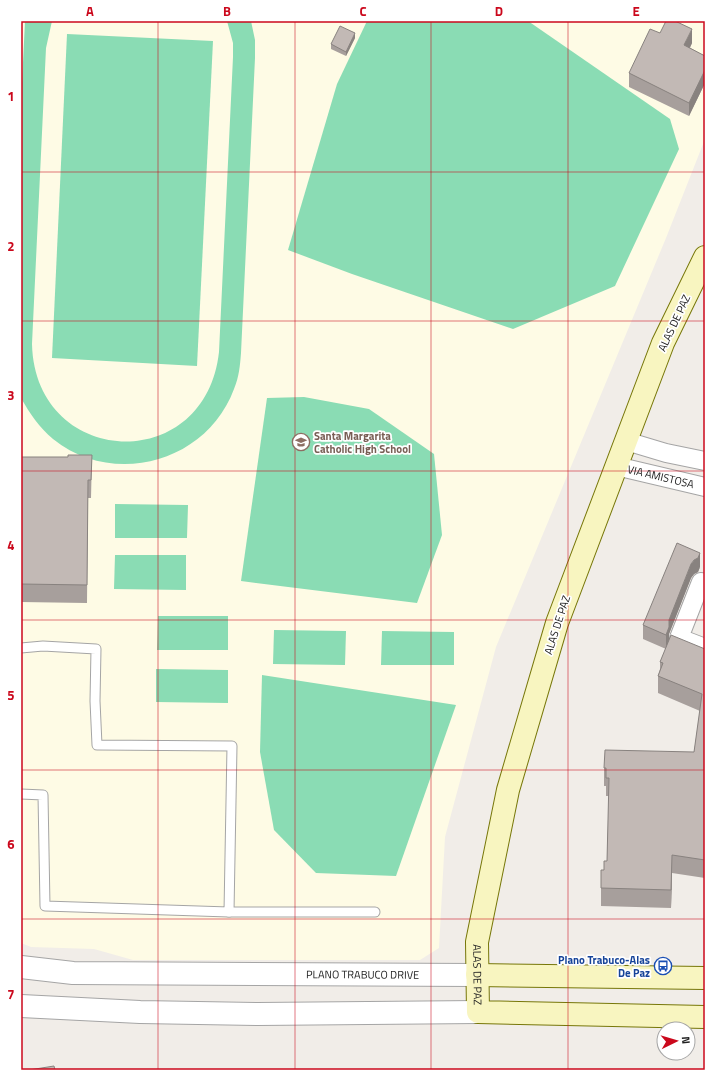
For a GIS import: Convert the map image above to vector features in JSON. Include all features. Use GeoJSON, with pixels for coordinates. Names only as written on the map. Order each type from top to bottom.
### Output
{"type":"FeatureCollection","features":[{"type":"Feature","properties":{"kind":"main road","name":"ALAS DE PAZ"},"geometry":{"type":"LineString","coordinates":[[478,1012],[477,942],[508,790],[557,623],[663,343],[705,257]]}},
{"type":"Feature","properties":{"kind":"main road","name":"PLANO TRABUCO DRIVE"},"geometry":{"type":"LineString","coordinates":[[478,975],[705,978]]}},
{"type":"Feature","properties":{"kind":"main road"},"geometry":{"type":"LineString","coordinates":[[478,1012],[705,1017]]}},
{"type":"Feature","properties":{"kind":"street"},"geometry":{"type":"LineString","coordinates":[[626,441],[666,453],[705,461]]}},
{"type":"Feature","properties":{"kind":"street","name":"VIA AMISTOSA"},"geometry":{"type":"LineString","coordinates":[[616,466],[705,487]]}},
{"type":"Feature","properties":{"kind":"street"},"geometry":{"type":"LineString","coordinates":[[705,583],[701,582],[679,638],[705,648]]}},
{"type":"Feature","properties":{"kind":"street","name":"PLANO TRABUCO DRIVE"},"geometry":{"type":"LineString","coordinates":[[21,967],[73,973],[478,975]]}},
{"type":"Feature","properties":{"kind":"street"},"geometry":{"type":"LineString","coordinates":[[21,1006],[140,1012],[274,1014],[478,1012]]}},
{"type":"Feature","properties":{"kind":"lane"},"geometry":{"type":"LineString","coordinates":[[21,648],[43,646],[96,649],[95,701],[97,745],[232,746],[229,912]]}},
{"type":"Feature","properties":{"kind":"lane"},"geometry":{"type":"LineString","coordinates":[[21,794],[43,795],[45,906],[229,912],[375,912]]}},
{"type":"Feature","properties":{"kind":"shaded area","name":"Santa Margarita Catholic High School"},"geometry":{"type":"Polygon","coordinates":[[[21,21],[705,21],[705,139],[666,238],[496,647],[445,837],[439,948],[420,960],[133,960],[94,949],[31,947],[21,943],[21,21]]]}},
{"type":"Feature","properties":{"kind":"green space"},"geometry":{"type":"Polygon","coordinates":[[[25,21],[52,21],[46,48],[32,344],[40,385],[61,415],[89,434],[121,441],[154,437],[184,421],[207,393],[219,352],[233,57],[233,43],[227,21],[251,21],[255,40],[255,58],[240,367],[234,389],[221,414],[203,434],[181,450],[156,460],[130,464],[103,462],[77,454],[53,439],[43,430],[21,398],[21,104],[25,21]]]}},
{"type":"Feature","properties":{"kind":"green space"},"geometry":{"type":"Polygon","coordinates":[[[367,21],[528,21],[670,119],[679,149],[615,286],[513,329],[352,274],[288,250],[337,84],[367,21]]]}},
{"type":"Feature","properties":{"kind":"green space"},"geometry":{"type":"Polygon","coordinates":[[[67,34],[213,41],[197,366],[52,358],[67,34]]]}},
{"type":"Feature","properties":{"kind":"green space"},"geometry":{"type":"Polygon","coordinates":[[[304,397],[369,409],[434,454],[442,535],[417,603],[241,581],[267,398],[304,397]]]}},
{"type":"Feature","properties":{"kind":"green space"},"geometry":{"type":"Polygon","coordinates":[[[115,504],[188,505],[187,538],[115,538],[115,504]]]}},
{"type":"Feature","properties":{"kind":"green space"},"geometry":{"type":"Polygon","coordinates":[[[115,555],[186,555],[186,590],[114,589],[115,555]]]}},
{"type":"Feature","properties":{"kind":"green space"},"geometry":{"type":"Polygon","coordinates":[[[158,616],[228,616],[228,650],[157,650],[158,616]]]}},
{"type":"Feature","properties":{"kind":"green space"},"geometry":{"type":"Polygon","coordinates":[[[274,630],[346,631],[345,665],[273,664],[274,630]]]}},
{"type":"Feature","properties":{"kind":"green space"},"geometry":{"type":"Polygon","coordinates":[[[382,631],[454,632],[454,665],[381,665],[382,631]]]}},
{"type":"Feature","properties":{"kind":"green space"},"geometry":{"type":"Polygon","coordinates":[[[156,669],[228,670],[228,703],[156,702],[156,669]]]}},
{"type":"Feature","properties":{"kind":"green space"},"geometry":{"type":"Polygon","coordinates":[[[262,675],[456,705],[396,876],[316,873],[274,830],[260,752],[262,675]]]}},
{"type":"Feature","properties":{"kind":"building"},"geometry":{"type":"Polygon","coordinates":[[[666,21],[675,21],[692,29],[684,45],[705,56],[705,70],[689,103],[629,73],[650,29],[660,33],[666,21]]]}},
{"type":"Feature","properties":{"kind":"building"},"geometry":{"type":"Polygon","coordinates":[[[340,26],[355,33],[346,52],[331,44],[340,26]]]}},
{"type":"Feature","properties":{"kind":"building"},"geometry":{"type":"Polygon","coordinates":[[[68,455],[92,455],[91,480],[88,480],[87,585],[21,584],[21,457],[68,457],[68,455]]]}},
{"type":"Feature","properties":{"kind":"building"},"geometry":{"type":"Polygon","coordinates":[[[677,543],[700,553],[698,558],[691,564],[669,620],[669,627],[666,635],[643,625],[677,543]]]}},
{"type":"Feature","properties":{"kind":"building"},"geometry":{"type":"Polygon","coordinates":[[[671,635],[705,649],[705,860],[672,855],[671,890],[601,888],[601,870],[604,870],[604,861],[607,861],[609,778],[606,778],[606,768],[604,768],[605,750],[694,752],[702,694],[658,676],[663,663],[660,662],[671,635]]]}},
{"type":"Feature","properties":{"kind":"building"},"geometry":{"type":"Polygon","coordinates":[[[54,1066],[55,1070],[29,1070],[54,1066]]]}},
{"type":"Feature","properties":{"kind":"place","name":"Santa Margarita Catholic High School"},"geometry":{"type":"Point","coordinates":[301,442]}},
{"type":"Feature","properties":{"kind":"place","name":"Plano Trabuco-Alas De Paz"},"geometry":{"type":"Point","coordinates":[663,966]}}]}
